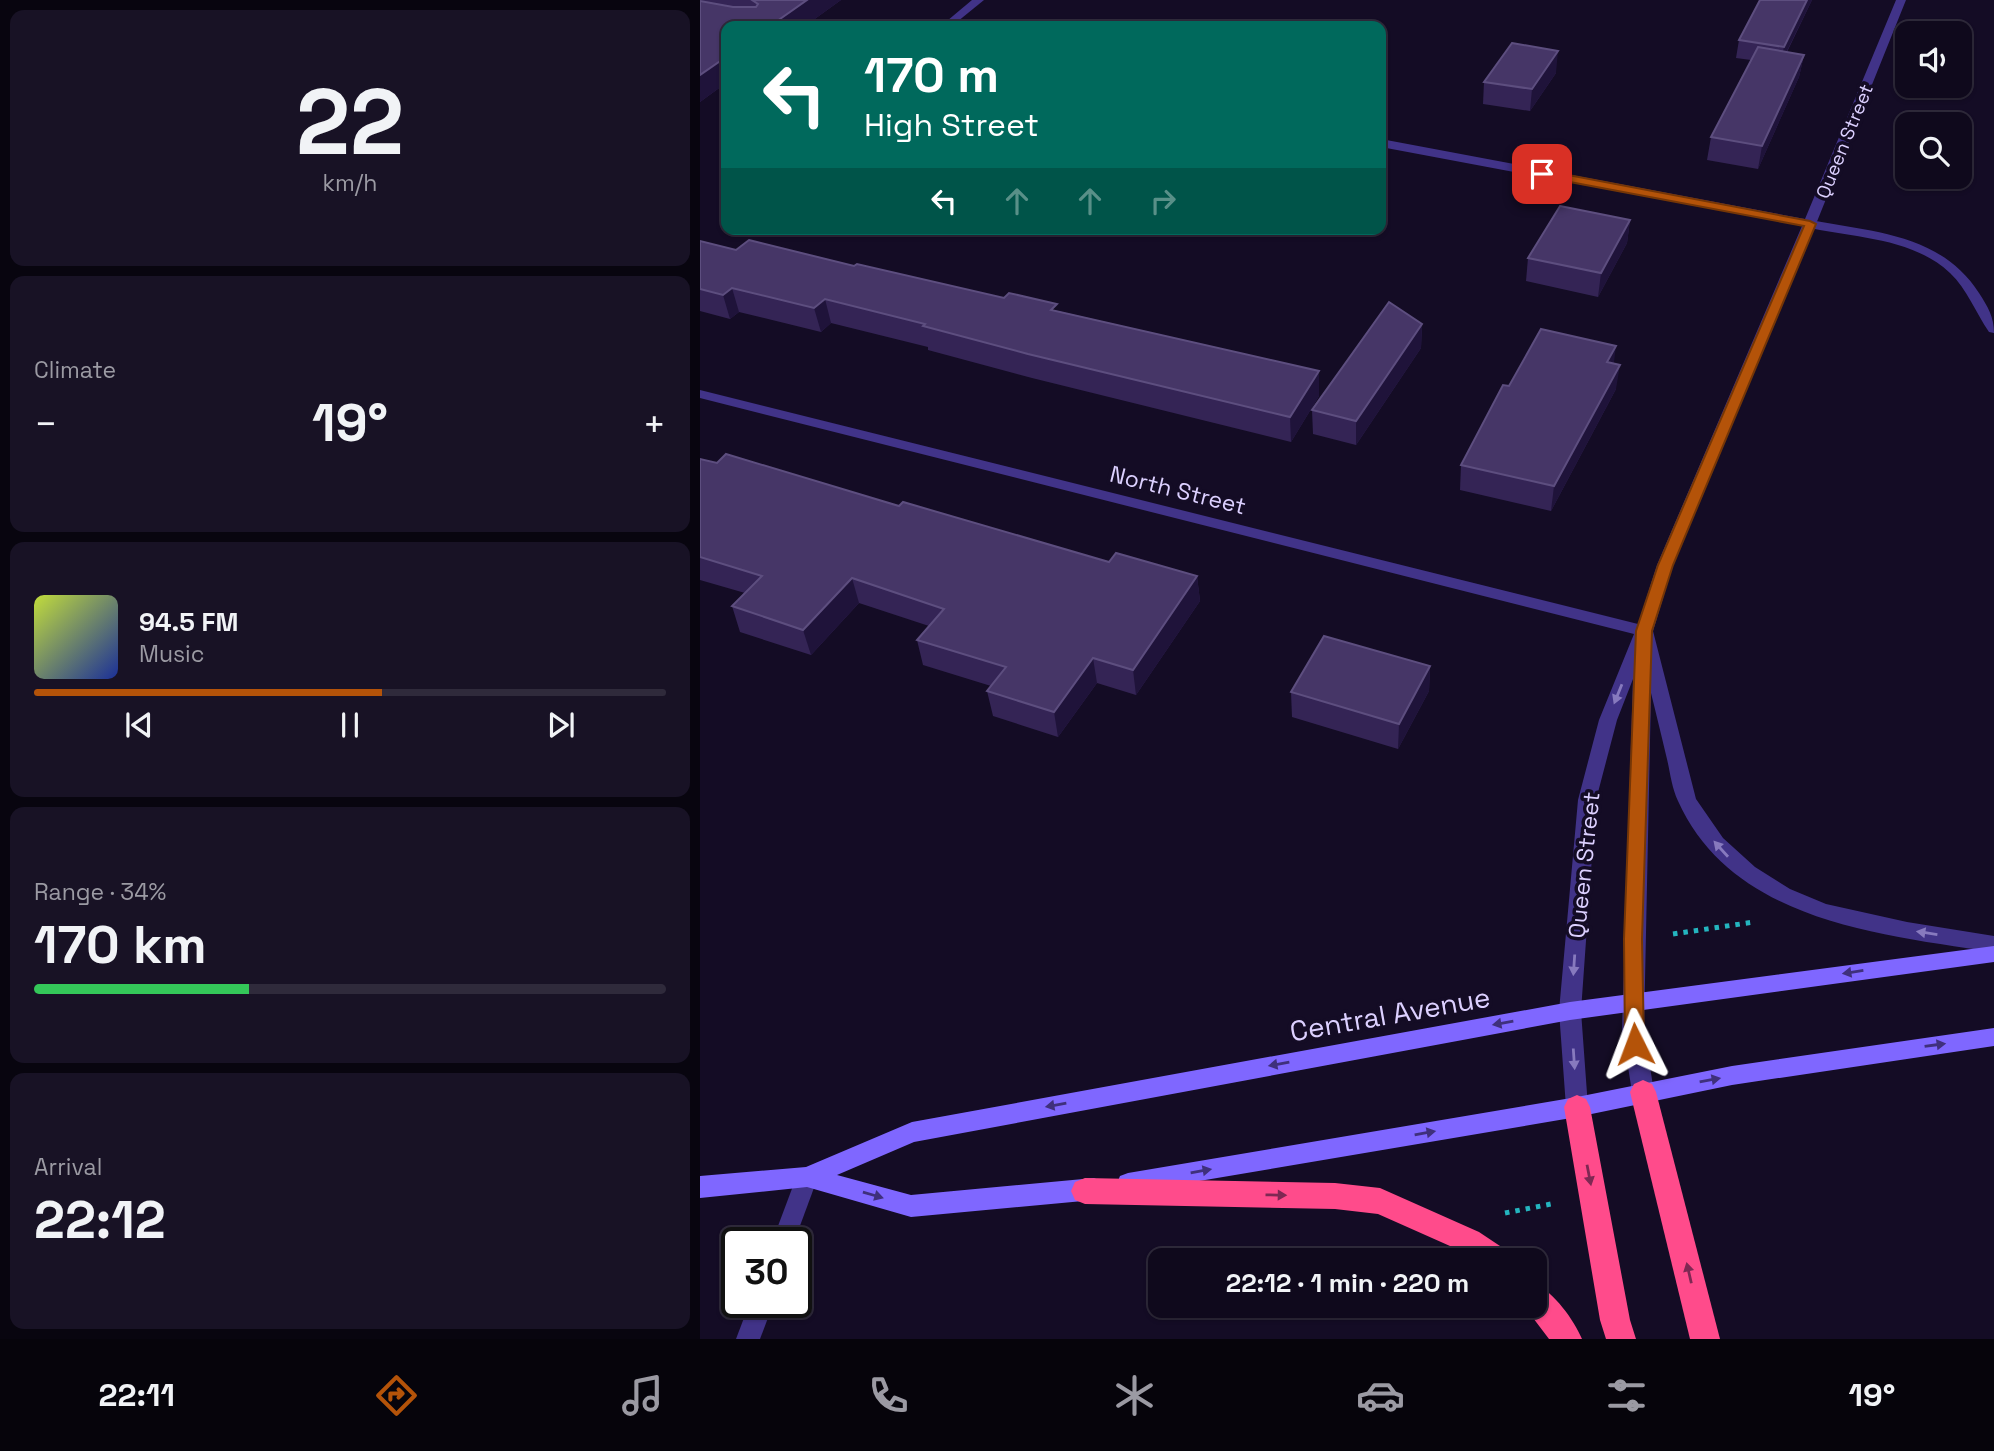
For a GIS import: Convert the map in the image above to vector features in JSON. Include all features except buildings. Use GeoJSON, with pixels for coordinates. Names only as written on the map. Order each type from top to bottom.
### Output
{"type":"FeatureCollection","features":[{"type":"Feature","properties":{"kind":"highway"},"geometry":{"type":"LineString","coordinates":[[1643,1091],[1705,1339]]}},
{"type":"Feature","properties":{"kind":"highway"},"geometry":{"type":"LineString","coordinates":[[1577,1107],[1615,1320],[1621,1339]]}},
{"type":"Feature","properties":{"kind":"highway"},"geometry":{"type":"LineString","coordinates":[[1086,1191],[1335,1196],[1380,1201],[1479,1248]]}},
{"type":"Feature","properties":{"kind":"highway"},"geometry":{"type":"LineString","coordinates":[[1547,1313],[1567,1339]]}},
{"type":"Feature","properties":{"kind":"main road","name":"Central Avenue"},"geometry":{"type":"LineString","coordinates":[[700,1187],[807,1177],[912,1132],[1570,1011],[1994,954]]}},
{"type":"Feature","properties":{"kind":"main road","name":"Central Avenue"},"geometry":{"type":"LineString","coordinates":[[807,1177],[911,1206],[1086,1191],[1577,1107],[1643,1091],[1843,1057],[1994,1037]]}},
{"type":"Feature","properties":{"kind":"street"},"geometry":{"type":"LineString","coordinates":[[952,21],[979,0]]}},
{"type":"Feature","properties":{"kind":"street","name":"Queen Street"},"geometry":{"type":"LineString","coordinates":[[1577,1107],[1570,1011],[1587,800],[1608,720],[1644,631],[1665,565],[1810,224],[1901,0]]}},
{"type":"Feature","properties":{"kind":"street"},"geometry":{"type":"LineString","coordinates":[[1386,144],[1910,245],[1935,256],[1952,268],[1962,279],[1994,330]]}},
{"type":"Feature","properties":{"kind":"street","name":"North Street"},"geometry":{"type":"LineString","coordinates":[[700,394],[1644,631]]}},
{"type":"Feature","properties":{"kind":"street"},"geometry":{"type":"LineString","coordinates":[[1644,631],[1688,803],[1721,851],[1758,881],[1814,910],[1854,921],[1994,944]]}},
{"type":"Feature","properties":{"kind":"street","name":"Queen Street"},"geometry":{"type":"LineString","coordinates":[[1643,1091],[1633,1028],[1633,1004],[1644,631]]}},
{"type":"Feature","properties":{"kind":"street"},"geometry":{"type":"LineString","coordinates":[[789,1227],[807,1177]]}},
{"type":"Feature","properties":{"kind":"street"},"geometry":{"type":"LineString","coordinates":[[748,1339],[756,1318]]}},
{"type":"Feature","properties":{"kind":"path"},"geometry":{"type":"LineString","coordinates":[[1669,934],[1765,921]]}},
{"type":"Feature","properties":{"kind":"path"},"geometry":{"type":"LineString","coordinates":[[1494,1215],[1551,1204]]}},
{"type":"Feature","properties":{"kind":"route"},"geometry":{"type":"LineString","coordinates":[[1542,174],[1810,224],[1665,565],[1644,631],[1633,939],[1635,1044]]}}]}
